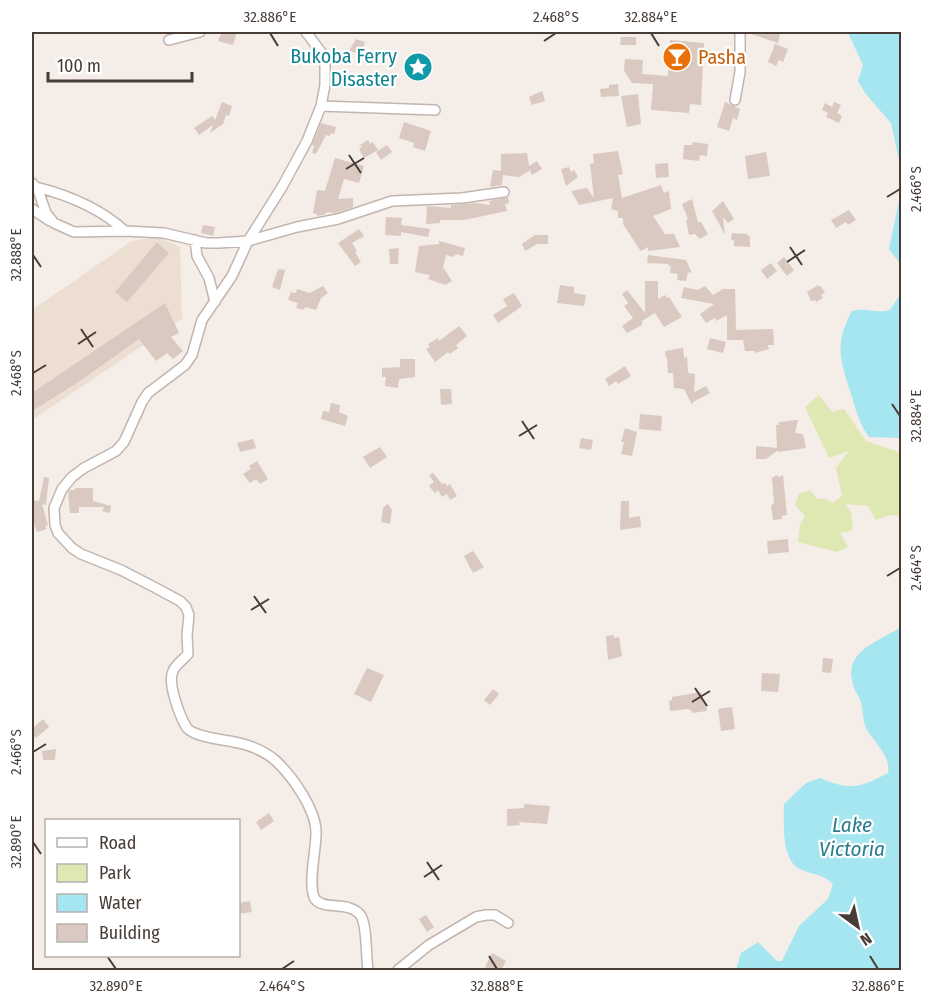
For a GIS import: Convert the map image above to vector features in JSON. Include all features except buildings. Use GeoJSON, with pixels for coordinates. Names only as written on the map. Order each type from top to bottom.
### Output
{"type":"FeatureCollection","features":[{"type":"Feature","properties":{"kind":"street"},"geometry":{"type":"LineString","coordinates":[[169,40],[200,32]]}},
{"type":"Feature","properties":{"kind":"street"},"geometry":{"type":"LineString","coordinates":[[306,32],[321,52],[325,64],[325,84],[321,106],[307,141],[282,187],[248,241],[232,276],[202,320],[192,355],[185,365],[148,393],[124,442],[116,451],[84,468],[62,489],[54,508],[55,525],[63,539],[81,554],[137,578],[180,601],[186,607],[189,615],[188,654],[177,665],[171,676],[184,722],[190,730],[198,734],[244,744],[261,751],[275,760],[298,788],[316,826],[313,864],[314,896],[320,903],[350,908],[360,916],[368,970]]}},
{"type":"Feature","properties":{"kind":"street"},"geometry":{"type":"LineString","coordinates":[[735,100],[740,72],[740,32]]}},
{"type":"Feature","properties":{"kind":"street"},"geometry":{"type":"LineString","coordinates":[[321,106],[435,110]]}},
{"type":"Feature","properties":{"kind":"street"},"geometry":{"type":"LineString","coordinates":[[34,185],[46,213],[54,223]]}},
{"type":"Feature","properties":{"kind":"street"},"geometry":{"type":"LineString","coordinates":[[34,185],[93,208],[107,216],[124,231]]}},
{"type":"Feature","properties":{"kind":"street"},"geometry":{"type":"LineString","coordinates":[[32,209],[74,232],[164,233],[219,243],[248,241],[297,227],[338,219],[392,201],[462,198],[504,192]]}},
{"type":"Feature","properties":{"kind":"street"},"geometry":{"type":"LineString","coordinates":[[195,240],[196,256],[208,278],[215,302]]}},
{"type":"Feature","properties":{"kind":"street"},"geometry":{"type":"LineString","coordinates":[[398,970],[429,945],[477,917],[495,915],[508,922]]}},
{"type":"Feature","properties":{"kind":"shaded area"},"geometry":{"type":"Polygon","coordinates":[[[158,237],[180,247],[182,319],[32,420],[32,310],[132,241],[158,237]]]}},
{"type":"Feature","properties":{"kind":"green space"},"geometry":{"type":"Polygon","coordinates":[[[819,395],[832,412],[844,409],[866,441],[901,453],[901,516],[891,515],[876,520],[868,506],[845,504],[851,512],[853,530],[840,533],[848,547],[837,552],[798,542],[800,525],[805,516],[795,505],[799,494],[810,490],[817,499],[826,499],[833,503],[842,496],[836,468],[849,451],[829,458],[805,407],[819,395]]]}},
{"type":"Feature","properties":{"kind":"water"},"geometry":{"type":"Polygon","coordinates":[[[849,32],[901,32],[901,169],[891,123],[865,93],[858,81],[863,65],[849,32]]]}},
{"type":"Feature","properties":{"kind":"water"},"geometry":{"type":"Polygon","coordinates":[[[901,191],[901,265],[889,249],[901,191]]]}},
{"type":"Feature","properties":{"kind":"water"},"geometry":{"type":"Polygon","coordinates":[[[901,293],[901,438],[869,437],[858,416],[844,371],[841,352],[843,333],[852,311],[890,310],[901,293]]]}},
{"type":"Feature","properties":{"kind":"water","name":"Lake Victoria"},"geometry":{"type":"Polygon","coordinates":[[[901,627],[901,970],[736,970],[741,953],[758,942],[777,961],[782,961],[799,926],[828,899],[833,884],[824,877],[798,868],[789,855],[784,829],[784,804],[806,783],[820,778],[840,785],[855,786],[888,773],[885,757],[865,726],[861,702],[854,689],[851,670],[859,653],[901,627]]]}},
{"type":"Feature","properties":{"kind":"place","name":"Pasha"},"geometry":{"type":"Point","coordinates":[677,57]}},
{"type":"Feature","properties":{"kind":"place","name":"Bukoba Ferry Disaster"},"geometry":{"type":"Point","coordinates":[418,67]}}]}
